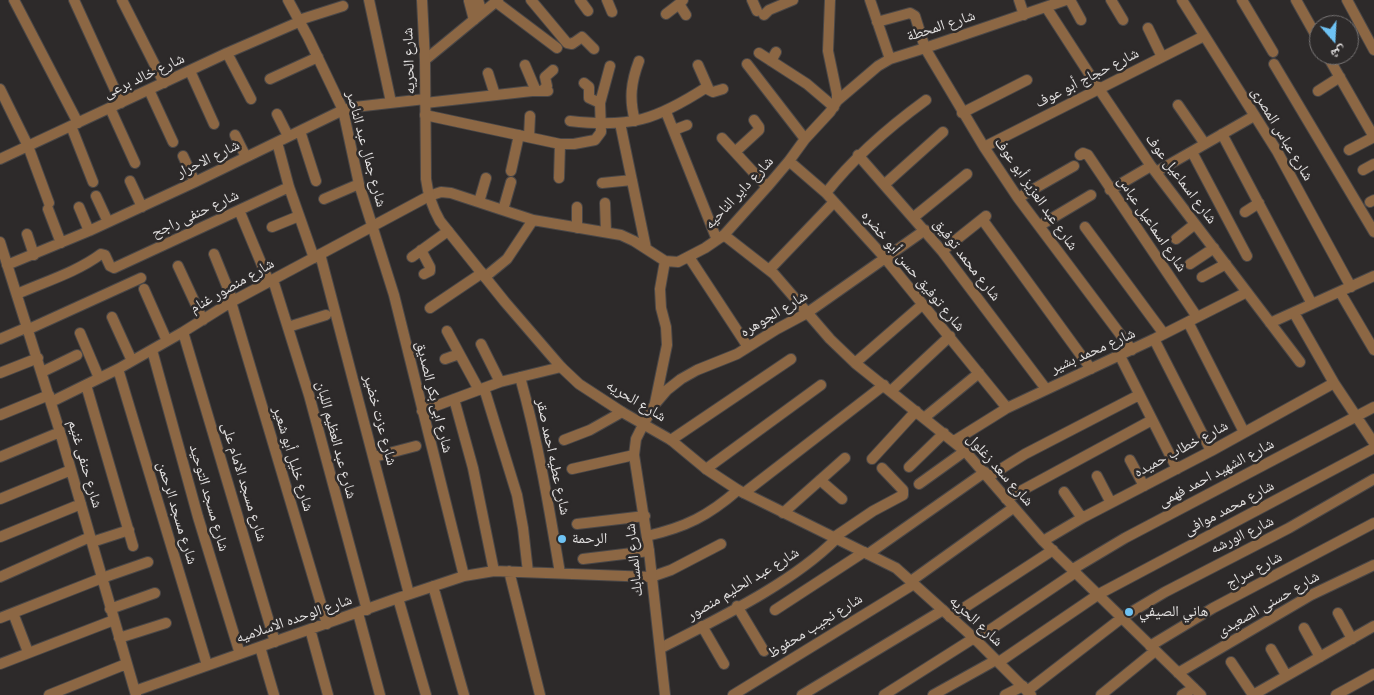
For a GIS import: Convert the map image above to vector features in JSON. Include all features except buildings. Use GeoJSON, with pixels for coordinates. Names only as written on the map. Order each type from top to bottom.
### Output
{"type":"FeatureCollection","features":[{"type":"Feature","properties":{"kind":"street"},"geometry":{"type":"LineString","coordinates":[[14,0],[74,125],[93,182]]}},
{"type":"Feature","properties":{"kind":"street"},"geometry":{"type":"LineString","coordinates":[[74,0],[121,103]]}},
{"type":"Feature","properties":{"kind":"street"},"geometry":{"type":"LineString","coordinates":[[122,0],[164,83]]}},
{"type":"Feature","properties":{"kind":"street","name":"شارع جمال عبد الناصر"},"geometry":{"type":"LineString","coordinates":[[288,0],[300,20],[343,110],[359,184],[372,227]]}},
{"type":"Feature","properties":{"kind":"street"},"geometry":{"type":"LineString","coordinates":[[369,0],[391,102]]}},
{"type":"Feature","properties":{"kind":"street","name":"شارع الحريه"},"geometry":{"type":"LineString","coordinates":[[422,0],[428,196],[448,231],[561,367],[580,384],[622,412],[671,440],[706,469],[741,491],[887,563],[912,582],[1027,691]]}},
{"type":"Feature","properties":{"kind":"street"},"geometry":{"type":"LineString","coordinates":[[531,0],[567,43],[572,44],[580,38],[585,38],[594,49]]}},
{"type":"Feature","properties":{"kind":"street"},"geometry":{"type":"LineString","coordinates":[[580,0],[588,11]]}},
{"type":"Feature","properties":{"kind":"street"},"geometry":{"type":"LineString","coordinates":[[607,0],[612,12]]}},
{"type":"Feature","properties":{"kind":"street"},"geometry":{"type":"LineString","coordinates":[[752,0],[760,13],[793,0]]}},
{"type":"Feature","properties":{"kind":"street"},"geometry":{"type":"LineString","coordinates":[[759,53],[774,56],[807,84],[836,104],[837,94],[828,51],[830,0]]}},
{"type":"Feature","properties":{"kind":"street"},"geometry":{"type":"LineString","coordinates":[[870,0],[890,59]]}},
{"type":"Feature","properties":{"kind":"street"},"geometry":{"type":"LineString","coordinates":[[1019,0],[1024,15]]}},
{"type":"Feature","properties":{"kind":"street","name":"شارع المحطة"},"geometry":{"type":"LineString","coordinates":[[836,104],[871,72],[890,59],[1066,0]]}},
{"type":"Feature","properties":{"kind":"street"},"geometry":{"type":"LineString","coordinates":[[1070,0],[1081,20]]}},
{"type":"Feature","properties":{"kind":"street"},"geometry":{"type":"LineString","coordinates":[[1111,0],[1122,20]]}},
{"type":"Feature","properties":{"kind":"street","name":"شارع عباس المصرى"},"geometry":{"type":"LineString","coordinates":[[1182,0],[1276,151],[1351,287]]}},
{"type":"Feature","properties":{"kind":"street"},"geometry":{"type":"LineString","coordinates":[[1242,0],[1274,52]]}},
{"type":"Feature","properties":{"kind":"street"},"geometry":{"type":"LineString","coordinates":[[1296,0],[1309,24]]}},
{"type":"Feature","properties":{"kind":"street"},"geometry":{"type":"LineString","coordinates":[[1347,0],[1373,45]]}},
{"type":"Feature","properties":{"kind":"street"},"geometry":{"type":"LineString","coordinates":[[473,1],[478,16]]}},
{"type":"Feature","properties":{"kind":"street"},"geometry":{"type":"LineString","coordinates":[[425,60],[497,1],[557,48]]}},
{"type":"Feature","properties":{"kind":"street"},"geometry":{"type":"LineString","coordinates":[[666,14],[681,2],[686,15]]}},
{"type":"Feature","properties":{"kind":"street","name":"شارع خالد برعى"},"geometry":{"type":"LineString","coordinates":[[0,160],[300,20],[343,6]]}},
{"type":"Feature","properties":{"kind":"street","name":"شارع اسماعيل عوف"},"geometry":{"type":"LineString","coordinates":[[1046,7],[1154,169],[1300,362]]}},
{"type":"Feature","properties":{"kind":"street","name":"شارع عبد العزيز أبو عوف"},"geometry":{"type":"LineString","coordinates":[[877,22],[910,13],[914,14],[925,48],[984,147],[1018,198],[1132,350]]}},
{"type":"Feature","properties":{"kind":"street"},"geometry":{"type":"LineString","coordinates":[[1148,28],[1162,57]]}},
{"type":"Feature","properties":{"kind":"street","name":"شارع حجاج أبو عوف"},"geometry":{"type":"LineString","coordinates":[[984,147],[1204,36]]}},
{"type":"Feature","properties":{"kind":"street"},"geometry":{"type":"LineString","coordinates":[[227,53],[251,100]]}},
{"type":"Feature","properties":{"kind":"street"},"geometry":{"type":"LineString","coordinates":[[270,79],[318,57]]}},
{"type":"Feature","properties":{"kind":"street"},"geometry":{"type":"LineString","coordinates":[[635,121],[631,107],[631,93],[632,79],[639,61]]}},
{"type":"Feature","properties":{"kind":"street"},"geometry":{"type":"LineString","coordinates":[[525,64],[542,91],[547,86],[544,76],[553,70]]}},
{"type":"Feature","properties":{"kind":"street"},"geometry":{"type":"LineString","coordinates":[[698,64],[707,87],[714,92],[723,89]]}},
{"type":"Feature","properties":{"kind":"street"},"geometry":{"type":"LineString","coordinates":[[747,64],[805,139]]}},
{"type":"Feature","properties":{"kind":"street"},"geometry":{"type":"LineString","coordinates":[[1274,64],[1374,232]]}},
{"type":"Feature","properties":{"kind":"street"},"geometry":{"type":"LineString","coordinates":[[1333,65],[1374,137],[1349,150]]}},
{"type":"Feature","properties":{"kind":"street"},"geometry":{"type":"LineString","coordinates":[[425,116],[560,144],[574,144],[595,140],[601,132],[600,103],[610,66]]}},
{"type":"Feature","properties":{"kind":"street"},"geometry":{"type":"LineString","coordinates":[[190,71],[214,124]]}},
{"type":"Feature","properties":{"kind":"street"},"geometry":{"type":"LineString","coordinates":[[488,73],[495,95]]}},
{"type":"Feature","properties":{"kind":"street"},"geometry":{"type":"LineString","coordinates":[[1318,91],[1340,77]]}},
{"type":"Feature","properties":{"kind":"street"},"geometry":{"type":"LineString","coordinates":[[962,113],[1027,80]]}},
{"type":"Feature","properties":{"kind":"street"},"geometry":{"type":"LineString","coordinates":[[584,83],[589,87],[589,98],[600,103]]}},
{"type":"Feature","properties":{"kind":"street"},"geometry":{"type":"LineString","coordinates":[[570,121],[600,124],[645,119],[666,112],[707,87]]}},
{"type":"Feature","properties":{"kind":"street"},"geometry":{"type":"LineString","coordinates":[[0,89],[28,146],[61,243]]}},
{"type":"Feature","properties":{"kind":"street"},"geometry":{"type":"LineString","coordinates":[[149,90],[173,142]]}},
{"type":"Feature","properties":{"kind":"street","name":"شارع الاحرار"},"geometry":{"type":"LineString","coordinates":[[8,265],[142,207],[343,110],[391,102],[542,91]]}},
{"type":"Feature","properties":{"kind":"street"},"geometry":{"type":"LineString","coordinates":[[826,193],[858,155],[926,100]]}},
{"type":"Feature","properties":{"kind":"street","name":"شارع داير الناحيه"},"geometry":{"type":"LineString","coordinates":[[665,261],[678,262],[721,237],[789,161],[805,139],[836,104]]}},
{"type":"Feature","properties":{"kind":"street"},"geometry":{"type":"LineString","coordinates":[[1178,105],[1205,144]]}},
{"type":"Feature","properties":{"kind":"street"},"geometry":{"type":"LineString","coordinates":[[110,108],[135,163]]}},
{"type":"Feature","properties":{"kind":"street"},"geometry":{"type":"LineString","coordinates":[[666,112],[721,237]]}},
{"type":"Feature","properties":{"kind":"street"},"geometry":{"type":"LineString","coordinates":[[277,114],[288,136]]}},
{"type":"Feature","properties":{"kind":"street"},"geometry":{"type":"LineString","coordinates":[[503,210],[530,116]]}},
{"type":"Feature","properties":{"kind":"street"},"geometry":{"type":"LineString","coordinates":[[1110,190],[1192,152],[1254,116]]}},
{"type":"Feature","properties":{"kind":"street"},"geometry":{"type":"LineString","coordinates":[[735,152],[759,130],[760,126],[754,120]]}},
{"type":"Feature","properties":{"kind":"street"},"geometry":{"type":"LineString","coordinates":[[620,123],[646,248]]}},
{"type":"Feature","properties":{"kind":"street"},"geometry":{"type":"LineString","coordinates":[[674,130],[687,125]]}},
{"type":"Feature","properties":{"kind":"street"},"geometry":{"type":"LineString","coordinates":[[300,131],[316,181]]}},
{"type":"Feature","properties":{"kind":"street"},"geometry":{"type":"LineString","coordinates":[[885,184],[943,132]]}},
{"type":"Feature","properties":{"kind":"street"},"geometry":{"type":"LineString","coordinates":[[235,134],[246,158]]}},
{"type":"Feature","properties":{"kind":"street"},"geometry":{"type":"LineString","coordinates":[[1222,134],[1312,304]]}},
{"type":"Feature","properties":{"kind":"street"},"geometry":{"type":"LineString","coordinates":[[722,138],[767,186]]}},
{"type":"Feature","properties":{"kind":"street","name":"شارع عزت خضير"},"geometry":{"type":"LineString","coordinates":[[276,142],[299,216],[317,256],[374,457],[409,594]]}},
{"type":"Feature","properties":{"kind":"street"},"geometry":{"type":"LineString","coordinates":[[559,178],[560,144]]}},
{"type":"Feature","properties":{"kind":"street"},"geometry":{"type":"LineString","coordinates":[[1192,152],[1247,256]]}},
{"type":"Feature","properties":{"kind":"street","name":"شارع اسماعيل عباس"},"geometry":{"type":"LineString","coordinates":[[1080,155],[1083,153],[1088,155],[1193,320],[1244,432]]}},
{"type":"Feature","properties":{"kind":"street","name":"شارع محمد توفيق"},"geometry":{"type":"LineString","coordinates":[[858,155],[942,251],[1046,388]]}},
{"type":"Feature","properties":{"kind":"street"},"geometry":{"type":"LineString","coordinates":[[183,156],[195,182]]}},
{"type":"Feature","properties":{"kind":"street","name":"شارع توفيق حسن أبو خضره"},"geometry":{"type":"LineString","coordinates":[[789,161],[826,193],[885,258],[1007,408]]}},
{"type":"Feature","properties":{"kind":"street"},"geometry":{"type":"LineString","coordinates":[[1363,170],[1374,164]]}},
{"type":"Feature","properties":{"kind":"street"},"geometry":{"type":"LineString","coordinates":[[1018,198],[1074,166]]}},
{"type":"Feature","properties":{"kind":"street"},"geometry":{"type":"LineString","coordinates":[[914,217],[967,174]]}},
{"type":"Feature","properties":{"kind":"street"},"geometry":{"type":"LineString","coordinates":[[479,202],[486,178]]}},
{"type":"Feature","properties":{"kind":"street"},"geometry":{"type":"LineString","coordinates":[[602,183],[632,180]]}},
{"type":"Feature","properties":{"kind":"street"},"geometry":{"type":"LineString","coordinates":[[130,181],[142,207]]}},
{"type":"Feature","properties":{"kind":"street"},"geometry":{"type":"LineString","coordinates":[[324,198],[359,184]]}},
{"type":"Feature","properties":{"kind":"street","name":"شارع حنفى راجح"},"geometry":{"type":"LineString","coordinates":[[17,294],[61,275],[101,254],[105,255],[110,266],[114,268],[290,187]]}},
{"type":"Feature","properties":{"kind":"street"},"geometry":{"type":"LineString","coordinates":[[428,196],[440,192],[452,193],[533,220],[606,232],[634,241],[665,261],[660,289],[667,345],[655,404]]}},
{"type":"Feature","properties":{"kind":"street"},"geometry":{"type":"LineString","coordinates":[[1039,226],[1090,195]]}},
{"type":"Feature","properties":{"kind":"street"},"geometry":{"type":"LineString","coordinates":[[96,196],[108,222]]}},
{"type":"Feature","properties":{"kind":"street","name":"شارع منصور غنام"},"geometry":{"type":"LineString","coordinates":[[0,415],[86,385],[118,369],[232,302],[428,196]]}},
{"type":"Feature","properties":{"kind":"street"},"geometry":{"type":"LineString","coordinates":[[769,270],[834,202]]}},
{"type":"Feature","properties":{"kind":"street"},"geometry":{"type":"LineString","coordinates":[[605,203],[606,232]]}},
{"type":"Feature","properties":{"kind":"street"},"geometry":{"type":"LineString","coordinates":[[1245,212],[1259,203]]}},
{"type":"Feature","properties":{"kind":"street"},"geometry":{"type":"LineString","coordinates":[[80,207],[89,231]]}},
{"type":"Feature","properties":{"kind":"street"},"geometry":{"type":"LineString","coordinates":[[577,207],[577,228]]}},
{"type":"Feature","properties":{"kind":"street"},"geometry":{"type":"LineString","coordinates":[[239,210],[271,281]]}},
{"type":"Feature","properties":{"kind":"street"},"geometry":{"type":"LineString","coordinates":[[272,228],[299,216]]}},
{"type":"Feature","properties":{"kind":"street"},"geometry":{"type":"LineString","coordinates":[[942,251],[984,218],[1092,369]]}},
{"type":"Feature","properties":{"kind":"street"},"geometry":{"type":"LineString","coordinates":[[430,308],[507,259],[533,220]]}},
{"type":"Feature","properties":{"kind":"street"},"geometry":{"type":"LineString","coordinates":[[1176,239],[1195,224]]}},
{"type":"Feature","properties":{"kind":"street","name":"شارع ابى بكر الصديق"},"geometry":{"type":"LineString","coordinates":[[372,227],[394,295],[464,576]]}},
{"type":"Feature","properties":{"kind":"street"},"geometry":{"type":"LineString","coordinates":[[1085,227],[1159,337],[1211,451]]}},
{"type":"Feature","properties":{"kind":"street","name":"شارع الجوهره"},"geometry":{"type":"LineString","coordinates":[[644,423],[655,404],[667,390],[681,379],[697,370],[725,360],[807,313],[925,230]]}},
{"type":"Feature","properties":{"kind":"street"},"geometry":{"type":"LineString","coordinates":[[412,257],[448,231]]}},
{"type":"Feature","properties":{"kind":"street"},"geometry":{"type":"LineString","coordinates":[[27,234],[34,255]]}},
{"type":"Feature","properties":{"kind":"street","name":"شارع سعد زغلول"},"geometry":{"type":"LineString","coordinates":[[721,237],[769,270],[788,289],[830,339],[854,363],[965,451],[987,474],[1013,508],[1043,541],[1198,692]]}},
{"type":"Feature","properties":{"kind":"street","name":"شارع حنفى غنيم"},"geometry":{"type":"LineString","coordinates":[[0,242],[38,358],[135,693]]}},
{"type":"Feature","properties":{"kind":"street"},"geometry":{"type":"LineString","coordinates":[[1190,264],[1214,248]]}},
{"type":"Feature","properties":{"kind":"street"},"geometry":{"type":"LineString","coordinates":[[421,250],[430,266],[430,271],[424,274]]}},
{"type":"Feature","properties":{"kind":"street","name":"شارع خليل أبو شعير"},"geometry":{"type":"LineString","coordinates":[[214,254],[232,302],[327,624]]}},
{"type":"Feature","properties":{"kind":"street"},"geometry":{"type":"LineString","coordinates":[[689,257],[748,347]]}},
{"type":"Feature","properties":{"kind":"street"},"geometry":{"type":"LineString","coordinates":[[1202,277],[1226,264]]}},
{"type":"Feature","properties":{"kind":"street"},"geometry":{"type":"LineString","coordinates":[[178,266],[203,320]]}},
{"type":"Feature","properties":{"kind":"street"},"geometry":{"type":"LineString","coordinates":[[1270,323],[1374,276]]}},
{"type":"Feature","properties":{"kind":"street","name":"شارع عبد العظيم اللبان"},"geometry":{"type":"LineString","coordinates":[[271,281],[288,327],[309,395],[363,611],[380,695]]}},
{"type":"Feature","properties":{"kind":"street"},"geometry":{"type":"LineString","coordinates":[[0,339],[142,283],[167,341]]}},
{"type":"Feature","properties":{"kind":"street","name":"شارع محمد بشير"},"geometry":{"type":"LineString","coordinates":[[954,441],[1007,408],[1046,388],[1120,356],[1247,292]]}},
{"type":"Feature","properties":{"kind":"street"},"geometry":{"type":"LineString","coordinates":[[1340,292],[1371,338],[1374,350]]}},
{"type":"Feature","properties":{"kind":"street"},"geometry":{"type":"LineString","coordinates":[[854,363],[923,304]]}},
{"type":"Feature","properties":{"kind":"street"},"geometry":{"type":"LineString","coordinates":[[1294,313],[1334,383],[1374,442]]}},
{"type":"Feature","properties":{"kind":"street"},"geometry":{"type":"LineString","coordinates":[[288,327],[326,314]]}},
{"type":"Feature","properties":{"kind":"street"},"geometry":{"type":"LineString","coordinates":[[112,317],[132,361]]}},
{"type":"Feature","properties":{"kind":"street"},"geometry":{"type":"LineString","coordinates":[[447,331],[459,354],[482,389],[517,495],[528,572]]}},
{"type":"Feature","properties":{"kind":"street","name":"شارع مسجد الامام على"},"geometry":{"type":"LineString","coordinates":[[183,332],[275,642]]}},
{"type":"Feature","properties":{"kind":"street"},"geometry":{"type":"LineString","coordinates":[[80,333],[99,378]]}},
{"type":"Feature","properties":{"kind":"street"},"geometry":{"type":"LineString","coordinates":[[647,536],[672,530],[696,520],[718,507],[887,388],[950,336]]}},
{"type":"Feature","properties":{"kind":"street"},"geometry":{"type":"LineString","coordinates":[[480,344],[500,382]]}},
{"type":"Feature","properties":{"kind":"street","name":"شارع مسجد التوحيد"},"geometry":{"type":"LineString","coordinates":[[152,350],[198,517],[240,654]]}},
{"type":"Feature","properties":{"kind":"street"},"geometry":{"type":"LineString","coordinates":[[445,359],[459,354]]}},
{"type":"Feature","properties":{"kind":"street"},"geometry":{"type":"LineString","coordinates":[[42,372],[77,355]]}},
{"type":"Feature","properties":{"kind":"street"},"geometry":{"type":"LineString","coordinates":[[1120,356],[1176,469]]}},
{"type":"Feature","properties":{"kind":"street"},"geometry":{"type":"LineString","coordinates":[[0,374],[38,358]]}},
{"type":"Feature","properties":{"kind":"street"},"geometry":{"type":"LineString","coordinates":[[671,440],[791,359]]}},
{"type":"Feature","properties":{"kind":"street"},"geometry":{"type":"LineString","coordinates":[[422,411],[500,382],[561,367]]}},
{"type":"Feature","properties":{"kind":"street","name":"شارع مسجد الرحمن"},"geometry":{"type":"LineString","coordinates":[[118,369],[207,665]]}},
{"type":"Feature","properties":{"kind":"street"},"geometry":{"type":"LineString","coordinates":[[872,459],[920,414],[979,372]]}},
{"type":"Feature","properties":{"kind":"street","name":"شارع عطيه احمد صقر"},"geometry":{"type":"LineString","coordinates":[[520,376],[541,465],[560,573]]}},
{"type":"Feature","properties":{"kind":"street","name":"شارع خطاب حميده"},"geometry":{"type":"LineString","coordinates":[[1043,541],[1082,518],[1211,451],[1334,383]]}},
{"type":"Feature","properties":{"kind":"street"},"geometry":{"type":"LineString","coordinates":[[86,385],[133,546]]}},
{"type":"Feature","properties":{"kind":"street"},"geometry":{"type":"LineString","coordinates":[[706,469],[821,385]]}},
{"type":"Feature","properties":{"kind":"street"},"geometry":{"type":"LineString","coordinates":[[775,610],[987,474],[1139,395]]}},
{"type":"Feature","properties":{"kind":"street"},"geometry":{"type":"LineString","coordinates":[[454,399],[473,468],[494,571]]}},
{"type":"Feature","properties":{"kind":"street","name":"شارع الشهيد احمد فهمى"},"geometry":{"type":"LineString","coordinates":[[884,695],[974,639],[1126,538],[1374,407]]}},
{"type":"Feature","properties":{"kind":"street"},"geometry":{"type":"LineString","coordinates":[[564,440],[590,430],[622,412]]}},
{"type":"Feature","properties":{"kind":"street"},"geometry":{"type":"LineString","coordinates":[[1006,499],[1152,420]]}},
{"type":"Feature","properties":{"kind":"street","name":"شارع المسابك"},"geometry":{"type":"LineString","coordinates":[[644,423],[636,438],[634,455],[645,516],[665,695]]}},
{"type":"Feature","properties":{"kind":"street"},"geometry":{"type":"LineString","coordinates":[[0,457],[60,432]]}},
{"type":"Feature","properties":{"kind":"street"},"geometry":{"type":"LineString","coordinates":[[909,467],[944,433]]}},
{"type":"Feature","properties":{"kind":"street"},"geometry":{"type":"LineString","coordinates":[[374,457],[416,446]]}},
{"type":"Feature","properties":{"kind":"street","name":"شارع محمد موافى"},"geometry":{"type":"LineString","coordinates":[[934,695],[997,661],[1099,594],[1374,448]]}},
{"type":"Feature","properties":{"kind":"street"},"geometry":{"type":"LineString","coordinates":[[919,484],[965,451]]}},
{"type":"Feature","properties":{"kind":"street"},"geometry":{"type":"LineString","coordinates":[[572,469],[634,455]]}},
{"type":"Feature","properties":{"kind":"street"},"geometry":{"type":"LineString","coordinates":[[783,513],[845,458]]}},
{"type":"Feature","properties":{"kind":"street"},"geometry":{"type":"LineString","coordinates":[[1130,460],[1144,486]]}},
{"type":"Feature","properties":{"kind":"street","name":"شارع عبد الحليم منصور"},"geometry":{"type":"LineString","coordinates":[[661,648],[781,582],[873,511],[903,495],[903,490],[882,468]]}},
{"type":"Feature","properties":{"kind":"street"},"geometry":{"type":"LineString","coordinates":[[0,499],[71,470]]}},
{"type":"Feature","properties":{"kind":"street"},"geometry":{"type":"LineString","coordinates":[[1097,476],[1111,503]]}},
{"type":"Feature","properties":{"kind":"street"},"geometry":{"type":"LineString","coordinates":[[820,480],[842,499]]}},
{"type":"Feature","properties":{"kind":"street","name":"شارع الورشه"},"geometry":{"type":"LineString","coordinates":[[1005,695],[1027,691],[1123,617],[1164,592],[1290,528],[1374,480]]}},
{"type":"Feature","properties":{"kind":"street"},"geometry":{"type":"LineString","coordinates":[[1064,492],[1082,518]]}},
{"type":"Feature","properties":{"kind":"street"},"geometry":{"type":"LineString","coordinates":[[0,537],[81,504]]}},
{"type":"Feature","properties":{"kind":"street","name":"شارع نجيب محفوظ"},"geometry":{"type":"LineString","coordinates":[[733,695],[912,582],[1013,508]]}},
{"type":"Feature","properties":{"kind":"street"},"geometry":{"type":"LineString","coordinates":[[577,524],[645,516]]}},
{"type":"Feature","properties":{"kind":"street","name":"شارع سراج"},"geometry":{"type":"LineString","coordinates":[[1101,695],[1152,649],[1213,608],[1374,523]]}},
{"type":"Feature","properties":{"kind":"street"},"geometry":{"type":"LineString","coordinates":[[0,577],[91,540],[129,530]]}},
{"type":"Feature","properties":{"kind":"street"},"geometry":{"type":"LineString","coordinates":[[651,577],[671,570],[721,544]]}},
{"type":"Feature","properties":{"kind":"street"},"geometry":{"type":"LineString","coordinates":[[802,695],[946,614],[1053,550]]}},
{"type":"Feature","properties":{"kind":"street"},"geometry":{"type":"LineString","coordinates":[[583,559],[649,551]]}},
{"type":"Feature","properties":{"kind":"street"},"geometry":{"type":"LineString","coordinates":[[0,618],[148,562]]}},
{"type":"Feature","properties":{"kind":"street","name":"شارع حسنى الصعيدى"},"geometry":{"type":"LineString","coordinates":[[1178,673],[1311,595],[1374,565]]}},
{"type":"Feature","properties":{"kind":"street","name":"شارع الوحده الاسلاميه"},"geometry":{"type":"LineString","coordinates":[[135,693],[207,665],[464,576],[494,571],[509,571],[651,577]]}},
{"type":"Feature","properties":{"kind":"street"},"geometry":{"type":"LineString","coordinates":[[509,571],[540,695]]}},
{"type":"Feature","properties":{"kind":"street"},"geometry":{"type":"LineString","coordinates":[[433,586],[464,695]]}},
{"type":"Feature","properties":{"kind":"street"},"geometry":{"type":"LineString","coordinates":[[110,609],[155,593]]}},
{"type":"Feature","properties":{"kind":"street"},"geometry":{"type":"LineString","coordinates":[[398,598],[426,695]]}},
{"type":"Feature","properties":{"kind":"street"},"geometry":{"type":"LineString","coordinates":[[737,606],[764,651]]}},
{"type":"Feature","properties":{"kind":"street"},"geometry":{"type":"LineString","coordinates":[[13,613],[28,652]]}},
{"type":"Feature","properties":{"kind":"street"},"geometry":{"type":"LineString","coordinates":[[1338,613],[1352,639]]}},
{"type":"Feature","properties":{"kind":"street"},"geometry":{"type":"LineString","coordinates":[[0,664],[114,620]]}},
{"type":"Feature","properties":{"kind":"street"},"geometry":{"type":"LineString","coordinates":[[119,638],[166,624]]}},
{"type":"Feature","properties":{"kind":"street"},"geometry":{"type":"LineString","coordinates":[[702,626],[724,664]]}},
{"type":"Feature","properties":{"kind":"street"},"geometry":{"type":"LineString","coordinates":[[1231,662],[1253,695],[1374,626]]}},
{"type":"Feature","properties":{"kind":"street"},"geometry":{"type":"LineString","coordinates":[[1304,628],[1320,657]]}},
{"type":"Feature","properties":{"kind":"street"},"geometry":{"type":"LineString","coordinates":[[310,630],[328,695]]}},
{"type":"Feature","properties":{"kind":"street"},"geometry":{"type":"LineString","coordinates":[[260,647],[274,695]]}},
{"type":"Feature","properties":{"kind":"street"},"geometry":{"type":"LineString","coordinates":[[1270,649],[1286,675]]}},
{"type":"Feature","properties":{"kind":"street"},"geometry":{"type":"LineString","coordinates":[[49,695],[126,664]]}},
{"type":"Feature","properties":{"kind":"street"},"geometry":{"type":"LineString","coordinates":[[1336,695],[1374,674]]}},
{"type":"Feature","properties":{"kind":"street"},"geometry":{"type":"LineString","coordinates":[[1182,695],[1198,692]]}},
{"type":"Feature","properties":{"kind":"place","name":"الرحمة"},"geometry":{"type":"Point","coordinates":[562,539]}},
{"type":"Feature","properties":{"kind":"place","name":"هاني الصيفي"},"geometry":{"type":"Point","coordinates":[1129,612]}}]}
